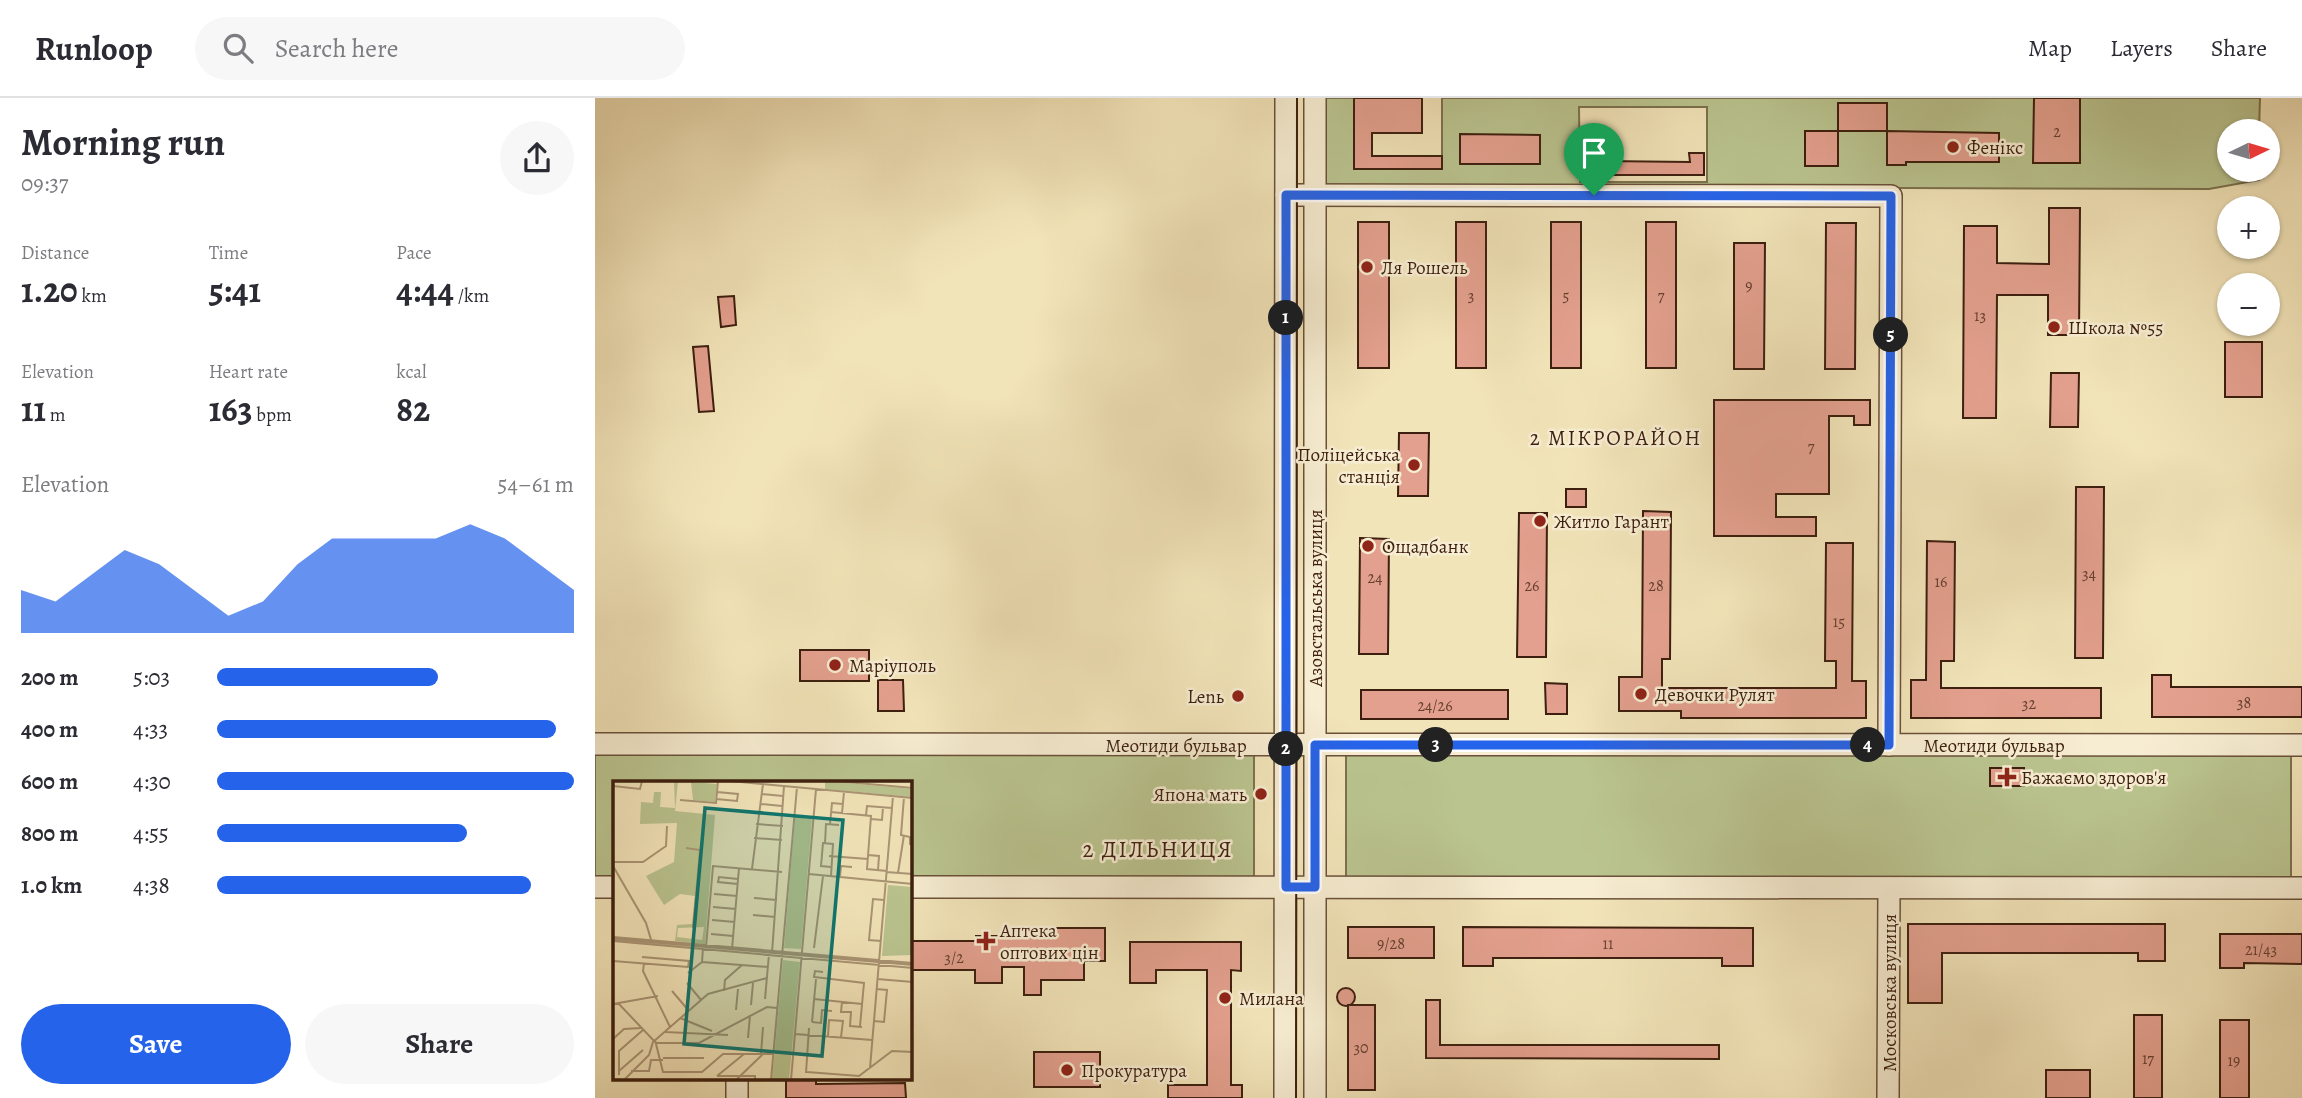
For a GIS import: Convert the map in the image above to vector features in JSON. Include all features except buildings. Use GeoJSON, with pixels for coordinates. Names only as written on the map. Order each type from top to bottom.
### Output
{"type":"FeatureCollection","features":[{"type":"Feature","properties":{"kind":"street","name":"Азовстальська вулиця"},"geometry":{"type":"LineString","coordinates":[[1285,1098],[1286,98]]}},
{"type":"Feature","properties":{"kind":"street","name":"Азовстальська вулиця"},"geometry":{"type":"LineString","coordinates":[[1315,98],[1315,1098]]}},
{"type":"Feature","properties":{"kind":"street"},"geometry":{"type":"LineString","coordinates":[[1286,195],[1891,196],[1889,745]]}},
{"type":"Feature","properties":{"kind":"street","name":"Меотиди бульвар"},"geometry":{"type":"LineString","coordinates":[[595,744],[2302,746]]}},
{"type":"Feature","properties":{"kind":"street"},"geometry":{"type":"LineString","coordinates":[[595,887],[613,887]]}},
{"type":"Feature","properties":{"kind":"street"},"geometry":{"type":"LineString","coordinates":[[912,887],[2302,888]]}},
{"type":"Feature","properties":{"kind":"street","name":"Московська вулиця"},"geometry":{"type":"LineString","coordinates":[[1888,1098],[1889,888]]}},
{"type":"Feature","properties":{"kind":"street"},"geometry":{"type":"LineString","coordinates":[[737,1080],[737,1098]]}},
{"type":"Feature","properties":{"kind":"green space"},"geometry":{"type":"Polygon","coordinates":[[[1324,98],[1354,98],[1354,168],[1442,168],[1442,98],[2260,98],[2259,119],[2217,119],[2217,182],[2248,182],[2209,189],[1324,186],[1324,98]],[[1579,107],[1580,182],[1707,182],[1707,107],[1579,107]]]}},
{"type":"Feature","properties":{"kind":"green space"},"geometry":{"type":"Polygon","coordinates":[[[595,753],[1254,753],[1254,879],[912,878],[912,781],[613,781],[613,878],[595,878],[595,753]]]}},
{"type":"Feature","properties":{"kind":"green space"},"geometry":{"type":"Polygon","coordinates":[[[1346,753],[2291,754],[2291,879],[1346,879],[1346,753]]]}},
{"type":"Feature","properties":{"kind":"tram line"},"geometry":{"type":"LineString","coordinates":[[1296,1098],[1297,98]]}},
{"type":"Feature","properties":{"kind":"place","name":"Фенікс"},"geometry":{"type":"Point","coordinates":[1953,147]}},
{"type":"Feature","properties":{"kind":"place","name":"Ля Рошель"},"geometry":{"type":"Point","coordinates":[1367,267]}},
{"type":"Feature","properties":{"kind":"place","name":"Школа №55"},"geometry":{"type":"Point","coordinates":[2054,327]}},
{"type":"Feature","properties":{"kind":"place","name":"Поліцейська станція"},"geometry":{"type":"Point","coordinates":[1414,465]}},
{"type":"Feature","properties":{"kind":"place","name":"Житло Гарант"},"geometry":{"type":"Point","coordinates":[1540,521]}},
{"type":"Feature","properties":{"kind":"place","name":"Ощадбанк"},"geometry":{"type":"Point","coordinates":[1368,546]}},
{"type":"Feature","properties":{"kind":"place","name":"Маріуполь"},"geometry":{"type":"Point","coordinates":[835,665]}},
{"type":"Feature","properties":{"kind":"place","name":"Девочки Рулят"},"geometry":{"type":"Point","coordinates":[1641,694]}},
{"type":"Feature","properties":{"kind":"place","name":"Lenь"},"geometry":{"type":"Point","coordinates":[1238,696]}},
{"type":"Feature","properties":{"kind":"place","name":"Бажаємо здоров'я"},"geometry":{"type":"Point","coordinates":[2007,777]}},
{"type":"Feature","properties":{"kind":"place","name":"Япона мать"},"geometry":{"type":"Point","coordinates":[1261,794]}},
{"type":"Feature","properties":{"kind":"place","name":"Аптека оптових цін"},"geometry":{"type":"Point","coordinates":[986,941]}},
{"type":"Feature","properties":{"kind":"place","name":"Милана"},"geometry":{"type":"Point","coordinates":[1225,998]}},
{"type":"Feature","properties":{"kind":"place","name":"Прокуратура"},"geometry":{"type":"Point","coordinates":[1067,1070]}},
{"type":"Feature","properties":{"kind":"district","name":"2 МІКРОРАЙОН"},"geometry":{"type":"Point","coordinates":[1616,438]}},
{"type":"Feature","properties":{"kind":"district","name":"2 ДІЛЬНИЦЯ"},"geometry":{"type":"Point","coordinates":[1158,849]}},
{"type":"Feature","properties":{"kind":"route"},"geometry":{"type":"LineString","coordinates":[[1286,195],[1594,195],[1891,196],[1889,745],[1315,745],[1315,887],[1286,887],[1286,195]]}}]}
